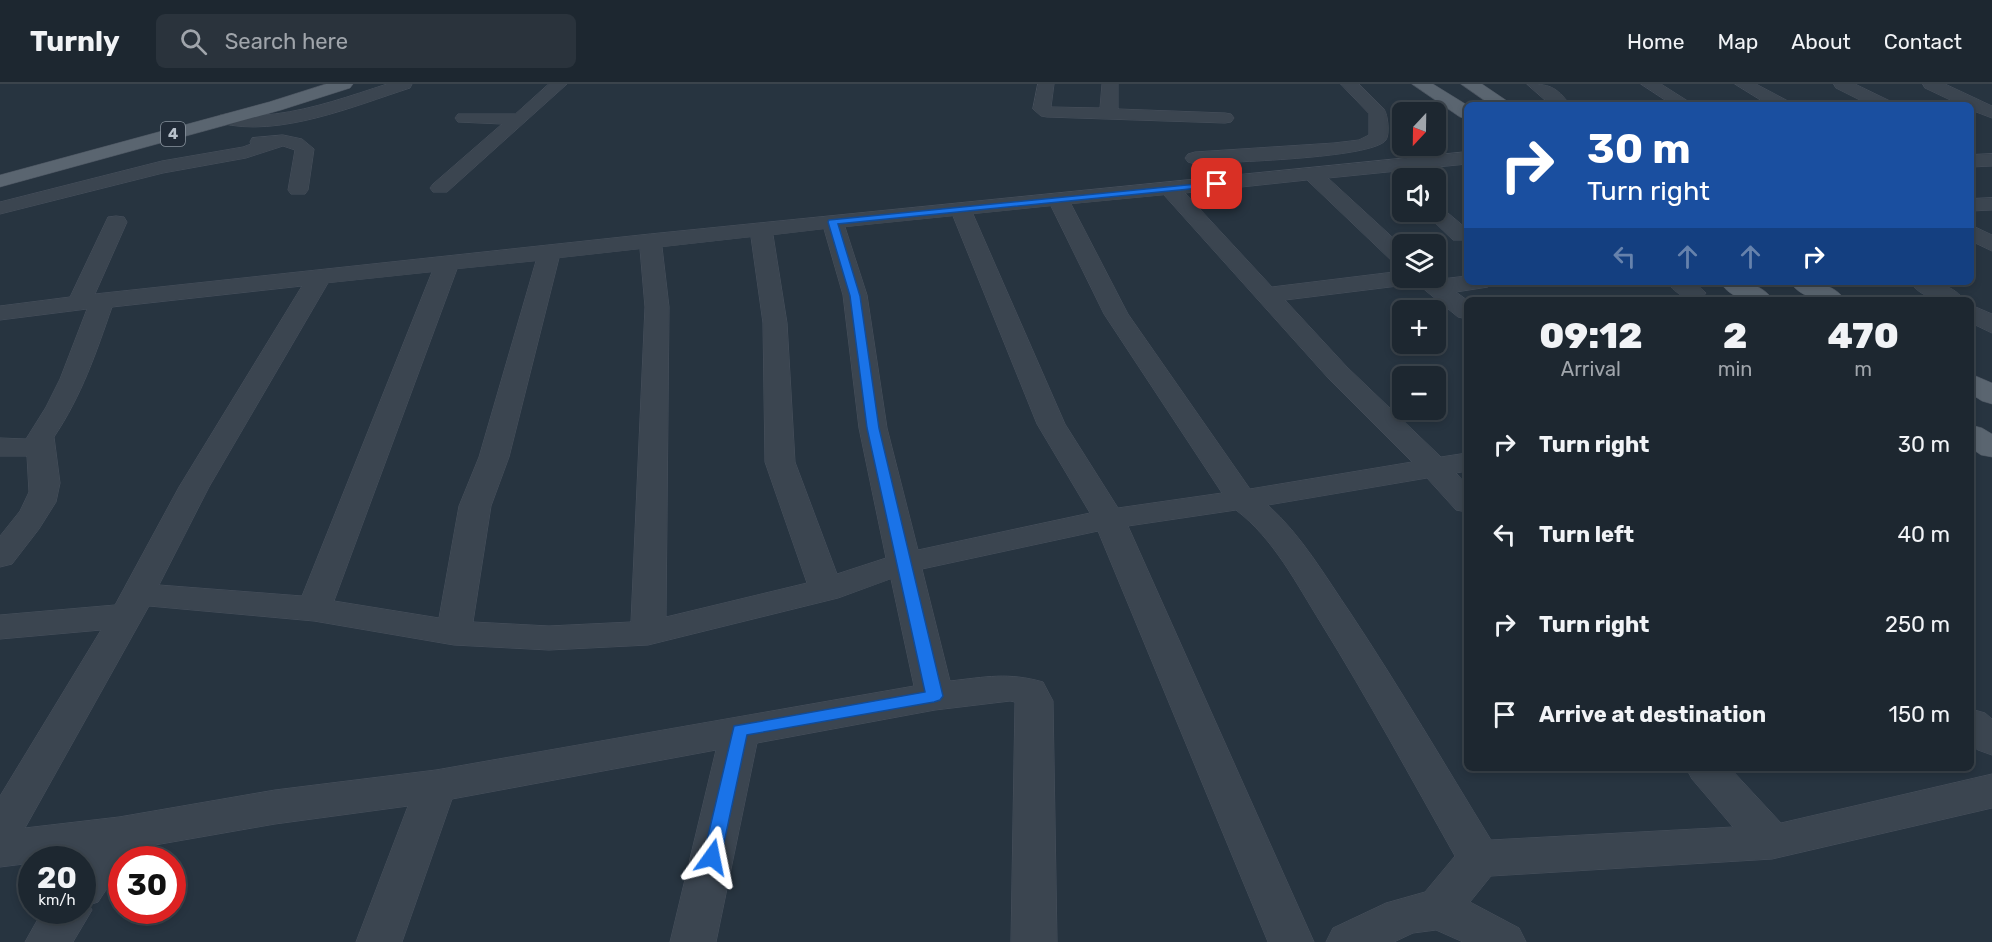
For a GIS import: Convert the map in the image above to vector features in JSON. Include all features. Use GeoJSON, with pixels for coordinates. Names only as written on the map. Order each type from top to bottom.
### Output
{"type":"FeatureCollection","features":[{"type":"Feature","properties":{"kind":"main road"},"geometry":{"type":"LineString","coordinates":[[0,173],[172,130],[328,84]]}},
{"type":"Feature","properties":{"kind":"main road","name":"4"},"geometry":{"type":"LineString","coordinates":[[0,180],[126,147],[345,84]]}},
{"type":"Feature","properties":{"kind":"main road"},"geometry":{"type":"LineString","coordinates":[[1421,84],[1464,111]]}},
{"type":"Feature","properties":{"kind":"main road"},"geometry":{"type":"LineString","coordinates":[[1470,84],[1499,102]]}},
{"type":"Feature","properties":{"kind":"main road"},"geometry":{"type":"LineString","coordinates":[[1737,285],[1755,297]]}},
{"type":"Feature","properties":{"kind":"main road"},"geometry":{"type":"LineString","coordinates":[[1807,285],[1827,297]]}},
{"type":"Feature","properties":{"kind":"main road"},"geometry":{"type":"LineString","coordinates":[[1974,384],[1992,394]]}},
{"type":"Feature","properties":{"kind":"main road"},"geometry":{"type":"LineString","coordinates":[[1974,436],[1992,448]]}},
{"type":"Feature","properties":{"kind":"street"},"geometry":{"type":"LineString","coordinates":[[226,119],[246,122],[287,118],[404,84]]}},
{"type":"Feature","properties":{"kind":"street"},"geometry":{"type":"LineString","coordinates":[[440,188],[559,84]]}},
{"type":"Feature","properties":{"kind":"street"},"geometry":{"type":"LineString","coordinates":[[1046,84],[1042,109],[1047,112],[1225,118]]}},
{"type":"Feature","properties":{"kind":"street"},"geometry":{"type":"LineString","coordinates":[[1109,115],[1110,84]]}},
{"type":"Feature","properties":{"kind":"street"},"geometry":{"type":"LineString","coordinates":[[1195,158],[1334,149],[1370,142],[1378,138],[1378,113],[1349,84]]}},
{"type":"Feature","properties":{"kind":"street"},"geometry":{"type":"LineString","coordinates":[[1535,84],[1550,93],[1558,102]]}},
{"type":"Feature","properties":{"kind":"street"},"geometry":{"type":"LineString","coordinates":[[1649,84],[1680,102]]}},
{"type":"Feature","properties":{"kind":"street"},"geometry":{"type":"LineString","coordinates":[[1743,84],[1776,102]]}},
{"type":"Feature","properties":{"kind":"street"},"geometry":{"type":"LineString","coordinates":[[1842,84],[1878,102]]}},
{"type":"Feature","properties":{"kind":"street"},"geometry":{"type":"LineString","coordinates":[[1930,84],[1968,102]]}},
{"type":"Feature","properties":{"kind":"street"},"geometry":{"type":"LineString","coordinates":[[1974,105],[1992,113]]}},
{"type":"Feature","properties":{"kind":"street"},"geometry":{"type":"LineString","coordinates":[[464,118],[518,119]]}},
{"type":"Feature","properties":{"kind":"street"},"geometry":{"type":"LineString","coordinates":[[1974,121],[1992,120]]}},
{"type":"Feature","properties":{"kind":"street"},"geometry":{"type":"LineString","coordinates":[[0,208],[162,167],[246,152],[280,141]]}},
{"type":"Feature","properties":{"kind":"street"},"geometry":{"type":"LineString","coordinates":[[126,147],[208,147],[280,141],[301,145],[305,149],[298,190]]}},
{"type":"Feature","properties":{"kind":"street"},"geometry":{"type":"LineString","coordinates":[[0,314],[650,241],[1464,158]]}},
{"type":"Feature","properties":{"kind":"street"},"geometry":{"type":"LineString","coordinates":[[1974,161],[1992,160]]}},
{"type":"Feature","properties":{"kind":"street"},"geometry":{"type":"LineString","coordinates":[[1384,167],[1392,174]]}},
{"type":"Feature","properties":{"kind":"street"},"geometry":{"type":"LineString","coordinates":[[1312,174],[1392,249]]}},
{"type":"Feature","properties":{"kind":"street"},"geometry":{"type":"LineString","coordinates":[[1170,189],[1338,373],[1451,465],[1464,497]]}},
{"type":"Feature","properties":{"kind":"street"},"geometry":{"type":"LineString","coordinates":[[1058,200],[1116,314],[1242,501],[1261,513],[1300,564],[1350,641],[1479,859]]}},
{"type":"Feature","properties":{"kind":"street"},"geometry":{"type":"LineString","coordinates":[[1974,205],[1992,204]]}},
{"type":"Feature","properties":{"kind":"street"},"geometry":{"type":"LineString","coordinates":[[961,210],[1051,424],[1109,519],[1291,942]]}},
{"type":"Feature","properties":{"kind":"street"},"geometry":{"type":"LineString","coordinates":[[0,557],[39,506],[44,494],[40,436],[69,388],[91,302],[116,222]]}},
{"type":"Feature","properties":{"kind":"street"},"geometry":{"type":"LineString","coordinates":[[832,222],[855,296],[873,428],[934,696]]}},
{"type":"Feature","properties":{"kind":"street"},"geometry":{"type":"LineString","coordinates":[[1446,222],[1461,235]]}},
{"type":"Feature","properties":{"kind":"street"},"geometry":{"type":"LineString","coordinates":[[761,230],[775,323],[780,462],[825,591]]}},
{"type":"Feature","properties":{"kind":"street"},"geometry":{"type":"LineString","coordinates":[[1974,234],[1992,244]]}},
{"type":"Feature","properties":{"kind":"street"},"geometry":{"type":"LineString","coordinates":[[648,633],[657,307],[650,241]]}},
{"type":"Feature","properties":{"kind":"street"},"geometry":{"type":"LineString","coordinates":[[454,633],[475,506],[494,457],[525,349],[549,253]]}},
{"type":"Feature","properties":{"kind":"street"},"geometry":{"type":"LineString","coordinates":[[1974,256],[1992,255]]}},
{"type":"Feature","properties":{"kind":"street"},"geometry":{"type":"LineString","coordinates":[[314,609],[447,264]]}},
{"type":"Feature","properties":{"kind":"street"},"geometry":{"type":"LineString","coordinates":[[0,832],[132,605],[182,506],[319,278]]}},
{"type":"Feature","properties":{"kind":"street"},"geometry":{"type":"LineString","coordinates":[[1265,295],[1392,280]]}},
{"type":"Feature","properties":{"kind":"street"},"geometry":{"type":"LineString","coordinates":[[1446,282],[1464,282]]}},
{"type":"Feature","properties":{"kind":"street"},"geometry":{"type":"LineString","coordinates":[[1927,285],[1947,297]]}},
{"type":"Feature","properties":{"kind":"street"},"geometry":{"type":"LineString","coordinates":[[1437,288],[1464,310]]}},
{"type":"Feature","properties":{"kind":"street"},"geometry":{"type":"LineString","coordinates":[[1974,314],[1992,325]]}},
{"type":"Feature","properties":{"kind":"street"},"geometry":{"type":"LineString","coordinates":[[0,447],[40,448]]}},
{"type":"Feature","properties":{"kind":"street"},"geometry":{"type":"LineString","coordinates":[[0,627],[132,605],[314,609],[454,633],[549,639],[648,633],[825,591],[904,563],[1109,519],[1242,501],[1451,465]]}},
{"type":"Feature","properties":{"kind":"street"},"geometry":{"type":"LineString","coordinates":[[0,849],[119,834],[275,807],[436,786],[934,696],[1010,688],[1030,692],[1034,701],[1034,942]]}},
{"type":"Feature","properties":{"kind":"street"},"geometry":{"type":"LineString","coordinates":[[1974,725],[1992,740]]}},
{"type":"Feature","properties":{"kind":"street"},"geometry":{"type":"LineString","coordinates":[[693,942],[740,730]]}},
{"type":"Feature","properties":{"kind":"street"},"geometry":{"type":"LineString","coordinates":[[1709,771],[1772,842]]}},
{"type":"Feature","properties":{"kind":"street"},"geometry":{"type":"LineString","coordinates":[[379,942],[436,786]]}},
{"type":"Feature","properties":{"kind":"street"},"geometry":{"type":"LineString","coordinates":[[1437,910],[1479,859],[1772,842],[1987,794],[1992,790]]}},
{"type":"Feature","properties":{"kind":"street"},"geometry":{"type":"LineString","coordinates":[[96,869],[119,834]]}},
{"type":"Feature","properties":{"kind":"street"},"geometry":{"type":"LineString","coordinates":[[1349,942],[1404,917],[1437,910],[1476,926],[1503,942]]}},
{"type":"Feature","properties":{"kind":"street"},"geometry":{"type":"LineString","coordinates":[[48,942],[60,924]]}},
{"type":"Feature","properties":{"kind":"route"},"geometry":{"type":"LineString","coordinates":[[712,857],[740,730],[934,696],[873,428],[855,296],[832,222],[1217,184]]}}]}
